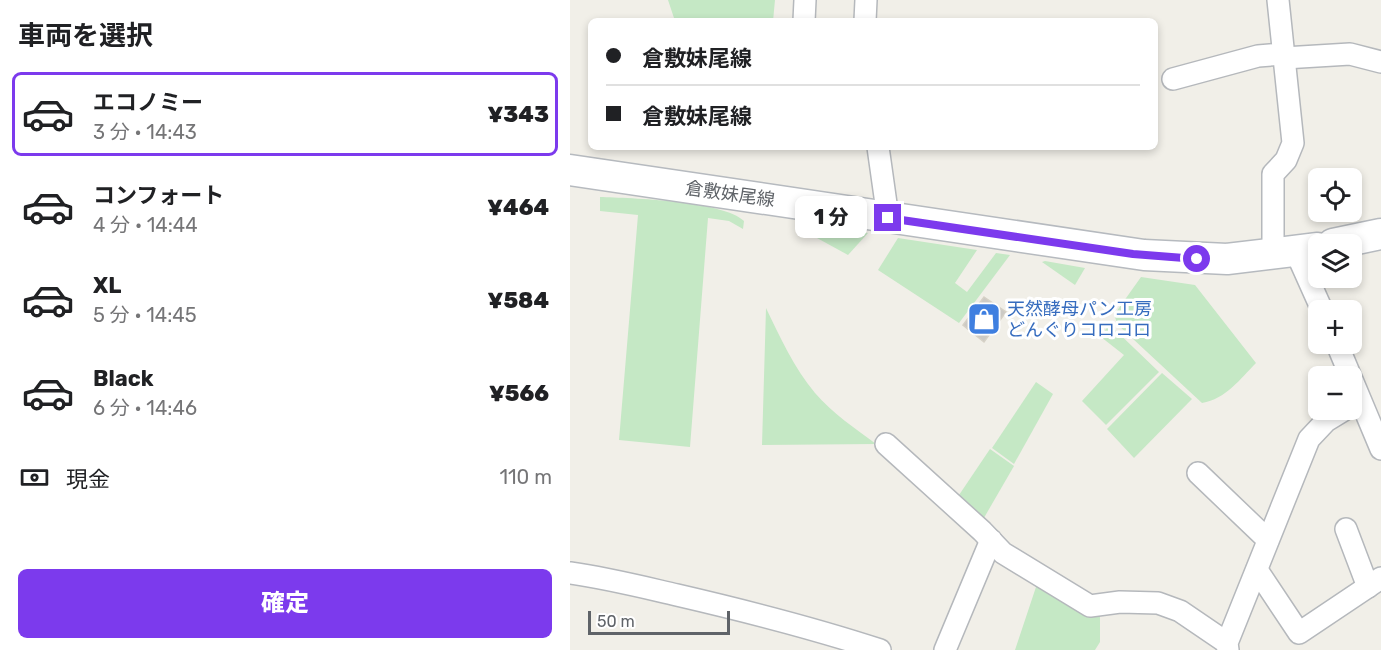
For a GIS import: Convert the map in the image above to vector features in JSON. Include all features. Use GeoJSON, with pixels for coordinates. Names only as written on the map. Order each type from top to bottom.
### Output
{"type":"FeatureCollection","features":[{"type":"Feature","properties":{"kind":"main road","name":"倉敷妹尾線"},"geometry":{"type":"LineString","coordinates":[[570,170],[1144,255],[1227,259],[1296,252]]}},
{"type":"Feature","properties":{"kind":"main road"},"geometry":{"type":"LineString","coordinates":[[1362,238],[1381,234]]}},
{"type":"Feature","properties":{"kind":"street"},"geometry":{"type":"LineString","coordinates":[[804,18],[805,0]]}},
{"type":"Feature","properties":{"kind":"street"},"geometry":{"type":"LineString","coordinates":[[866,0],[866,18]]}},
{"type":"Feature","properties":{"kind":"street"},"geometry":{"type":"LineString","coordinates":[[1278,0],[1293,143],[1286,160],[1273,174],[1296,252],[1318,300]]}},
{"type":"Feature","properties":{"kind":"street"},"geometry":{"type":"LineString","coordinates":[[1173,79],[1258,56],[1350,54],[1381,62]]}},
{"type":"Feature","properties":{"kind":"street"},"geometry":{"type":"LineString","coordinates":[[878,150],[888,218]]}},
{"type":"Feature","properties":{"kind":"street"},"geometry":{"type":"LineString","coordinates":[[886,444],[1003,553],[1090,606],[1120,602],[1158,603],[1180,612],[1227,647],[1309,439],[1328,420]]}},
{"type":"Feature","properties":{"kind":"street"},"geometry":{"type":"LineString","coordinates":[[1362,420],[1381,449]]}},
{"type":"Feature","properties":{"kind":"street"},"geometry":{"type":"LineString","coordinates":[[1198,473],[1268,540]]}},
{"type":"Feature","properties":{"kind":"street"},"geometry":{"type":"LineString","coordinates":[[1257,570],[1299,633],[1374,583],[1346,530]]}},
{"type":"Feature","properties":{"kind":"street"},"geometry":{"type":"LineString","coordinates":[[945,650],[991,540]]}},
{"type":"Feature","properties":{"kind":"street"},"geometry":{"type":"LineString","coordinates":[[570,573],[722,606],[816,630],[880,650]]}},
{"type":"Feature","properties":{"kind":"green space"},"geometry":{"type":"Polygon","coordinates":[[[668,0],[775,0],[773,18],[674,18],[668,0]]]}},
{"type":"Feature","properties":{"kind":"green space"},"geometry":{"type":"Polygon","coordinates":[[[600,197],[698,205],[733,214],[744,221],[743,229],[729,221],[708,218],[690,447],[619,440],[638,215],[600,211],[600,197]]]}},
{"type":"Feature","properties":{"kind":"green space"},"geometry":{"type":"Polygon","coordinates":[[[804,224],[868,233],[848,255],[817,238],[804,224]]]}},
{"type":"Feature","properties":{"kind":"green space"},"geometry":{"type":"Polygon","coordinates":[[[898,238],[977,250],[955,283],[967,292],[996,253],[1010,255],[959,323],[878,270],[898,238]]]}},
{"type":"Feature","properties":{"kind":"green space"},"geometry":{"type":"Polygon","coordinates":[[[1042,262],[1085,268],[1075,285],[1042,262]]]}},
{"type":"Feature","properties":{"kind":"green space"},"geometry":{"type":"Polygon","coordinates":[[[1141,277],[1195,285],[1256,363],[1225,393],[1202,403],[1118,325],[1114,315],[1141,277]]]}},
{"type":"Feature","properties":{"kind":"green space"},"geometry":{"type":"Polygon","coordinates":[[[766,308],[794,363],[815,393],[836,414],[876,444],[762,445],[766,308]]]}},
{"type":"Feature","properties":{"kind":"green space"},"geometry":{"type":"Polygon","coordinates":[[[1109,324],[1159,372],[1106,425],[1082,401],[1124,355],[1101,337],[1109,324]]]}},
{"type":"Feature","properties":{"kind":"green space"},"geometry":{"type":"Polygon","coordinates":[[[1162,373],[1192,399],[1134,458],[1107,429],[1162,373]]]}},
{"type":"Feature","properties":{"kind":"green space"},"geometry":{"type":"Polygon","coordinates":[[[1036,382],[1053,394],[1014,464],[992,448],[1036,382]]]}},
{"type":"Feature","properties":{"kind":"green space"},"geometry":{"type":"Polygon","coordinates":[[[990,449],[1014,466],[981,523],[955,501],[990,449]]]}},
{"type":"Feature","properties":{"kind":"green space"},"geometry":{"type":"Polygon","coordinates":[[[1038,581],[1100,612],[1100,642],[1095,650],[1015,650],[1038,581]]]}},
{"type":"Feature","properties":{"kind":"building","name":"天然酵母パン工房 どんぐりコロコロ"},"geometry":{"type":"Polygon","coordinates":[[[984,297],[1006,312],[984,342],[963,325],[984,297]]]}},
{"type":"Feature","properties":{"kind":"place","name":"天然酵母パン工房 どんぐりコロコロ"},"geometry":{"type":"Point","coordinates":[984,319]}},
{"type":"Feature","properties":{"kind":"route"},"geometry":{"type":"LineString","coordinates":[[888,218],[1133,254],[1197,259]]}}]}
